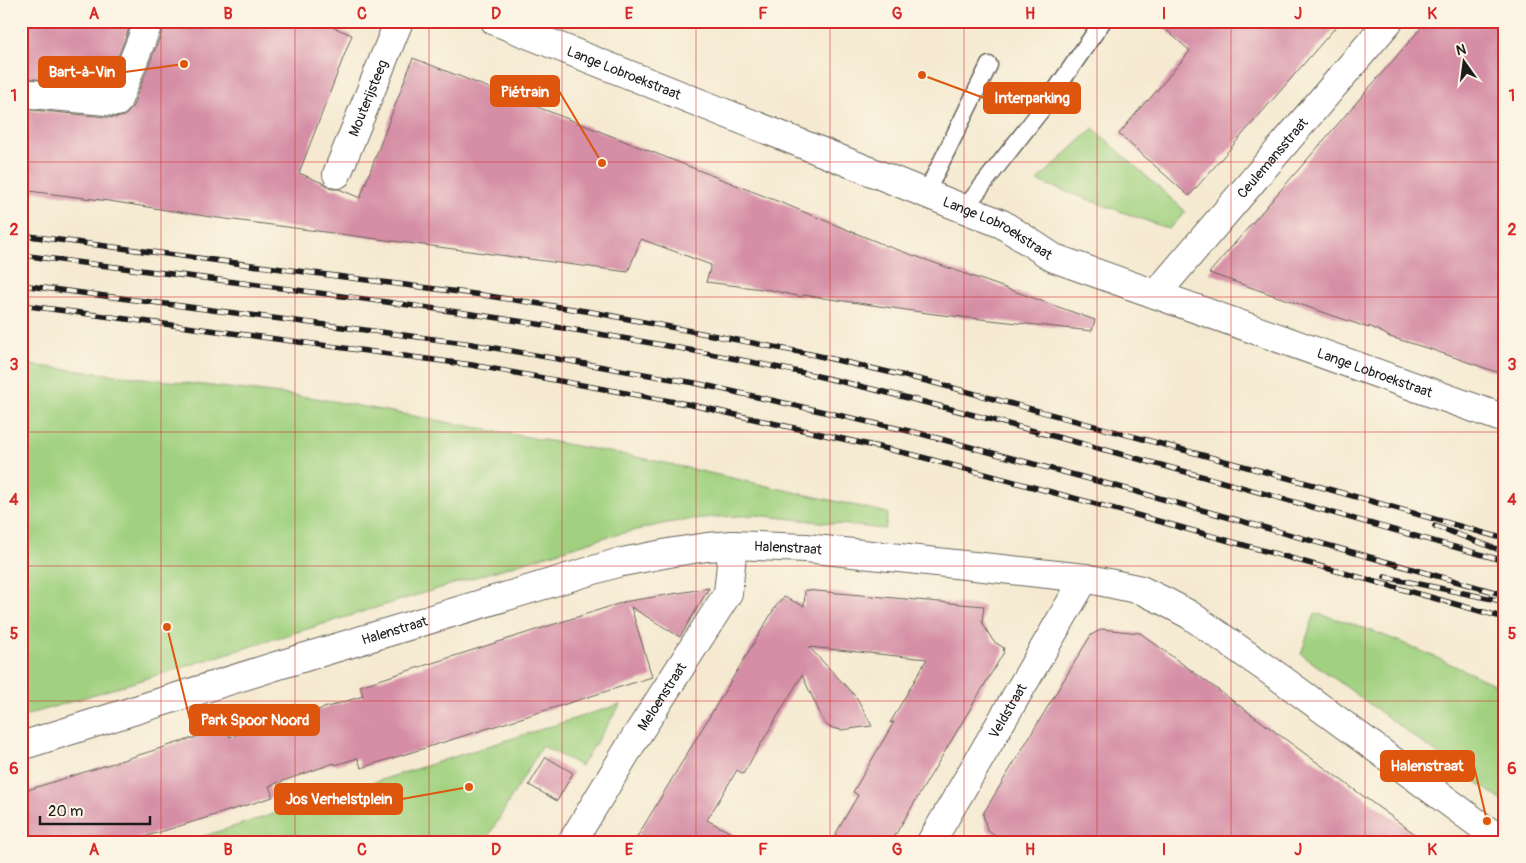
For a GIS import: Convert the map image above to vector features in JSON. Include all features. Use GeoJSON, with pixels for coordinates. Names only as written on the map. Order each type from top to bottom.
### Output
{"type":"FeatureCollection","features":[{"type":"Feature","properties":{"kind":"street"},"geometry":{"type":"LineString","coordinates":[[21,93],[117,102],[149,21]]}},
{"type":"Feature","properties":{"kind":"street","name":"Mouterijsteeg"},"geometry":{"type":"LineString","coordinates":[[337,174],[399,21]]}},
{"type":"Feature","properties":{"kind":"street","name":"Lange Lobroekstraat"},"geometry":{"type":"LineString","coordinates":[[495,21],[1002,224],[1054,258],[1505,418]]}},
{"type":"Feature","properties":{"kind":"street","name":"Ceulemansstraat"},"geometry":{"type":"LineString","coordinates":[[1156,294],[1390,21]]}},
{"type":"Feature","properties":{"kind":"street","name":"Halenstraat"},"geometry":{"type":"LineString","coordinates":[[21,746],[280,664],[626,561],[674,552],[733,545],[806,548],[1085,578],[1142,590],[1190,615],[1283,680],[1503,842]]}},
{"type":"Feature","properties":{"kind":"street","name":"Meloenstraat"},"geometry":{"type":"LineString","coordinates":[[572,842],[634,738],[728,592],[733,545]]}},
{"type":"Feature","properties":{"kind":"street","name":"Veldstraat"},"geometry":{"type":"LineString","coordinates":[[937,839],[1085,578]]}},
{"type":"Feature","properties":{"kind":"lane"},"geometry":{"type":"LineString","coordinates":[[964,209],[1046,104],[1103,21]]}},
{"type":"Feature","properties":{"kind":"lane"},"geometry":{"type":"LineString","coordinates":[[929,187],[989,65]]}},
{"type":"Feature","properties":{"kind":"green space"},"geometry":{"type":"Polygon","coordinates":[[[1093,128],[1186,212],[1169,229],[1037,181],[1093,128]]]}},
{"type":"Feature","properties":{"kind":"green space"},"geometry":{"type":"Polygon","coordinates":[[[21,364],[316,398],[647,459],[888,513],[885,529],[756,515],[701,518],[667,523],[606,537],[21,717],[21,364]]]}},
{"type":"Feature","properties":{"kind":"green space"},"geometry":{"type":"Polygon","coordinates":[[[1315,613],[1388,637],[1505,689],[1505,803],[1301,654],[1315,613]]]}},
{"type":"Feature","properties":{"kind":"green space"},"geometry":{"type":"Polygon","coordinates":[[[621,704],[581,766],[542,746],[485,842],[185,842],[621,704]]]}},
{"type":"Feature","properties":{"kind":"building"},"geometry":{"type":"Polygon","coordinates":[[[21,21],[132,21],[107,85],[21,78],[21,21]]]}},
{"type":"Feature","properties":{"kind":"building"},"geometry":{"type":"Polygon","coordinates":[[[164,21],[318,21],[352,35],[299,173],[332,189],[339,189],[360,198],[413,58],[887,246],[1095,320],[1092,331],[934,314],[803,295],[802,297],[770,290],[706,282],[711,265],[641,239],[628,272],[21,190],[21,109],[116,118],[125,116],[132,108],[164,27],[164,21]]]}},
{"type":"Feature","properties":{"kind":"building"},"geometry":{"type":"Polygon","coordinates":[[[1156,21],[1341,21],[1189,196],[1119,134],[1190,51],[1156,21]]]}},
{"type":"Feature","properties":{"kind":"building"},"geometry":{"type":"Polygon","coordinates":[[[1427,21],[1505,21],[1505,375],[1387,336],[1369,326],[1369,328],[1209,273],[1427,21]]]}},
{"type":"Feature","properties":{"kind":"building"},"geometry":{"type":"Polygon","coordinates":[[[709,588],[680,637],[631,607],[652,677],[361,768],[358,758],[335,765],[334,763],[269,786],[273,797],[128,842],[21,842],[21,792],[228,727],[230,737],[363,696],[360,686],[623,602],[709,588]]]}},
{"type":"Feature","properties":{"kind":"building"},"geometry":{"type":"Polygon","coordinates":[[[805,590],[984,606],[982,622],[993,641],[1004,648],[1004,652],[891,842],[831,842],[858,795],[853,792],[894,722],[890,723],[927,659],[809,647],[857,698],[872,726],[841,730],[829,727],[824,722],[802,675],[743,774],[737,770],[707,820],[748,842],[634,842],[776,606],[784,597],[804,606],[805,590]]]}},
{"type":"Feature","properties":{"kind":"building"},"geometry":{"type":"Polygon","coordinates":[[[1102,629],[1140,633],[1426,842],[1004,842],[987,830],[983,814],[1091,635],[1102,629]]]}},
{"type":"Feature","properties":{"kind":"building"},"geometry":{"type":"Polygon","coordinates":[[[546,757],[573,773],[557,801],[529,785],[546,757]]]}},
{"type":"Feature","properties":{"kind":"railway"},"geometry":{"type":"LineString","coordinates":[[21,235],[482,295],[592,312],[815,355],[931,382],[1321,487],[1505,539]]}},
{"type":"Feature","properties":{"kind":"railway"},"geometry":{"type":"LineString","coordinates":[[21,255],[418,306],[518,321],[715,355],[813,375],[1106,450],[1505,561]]}},
{"type":"Feature","properties":{"kind":"railway"},"geometry":{"type":"LineString","coordinates":[[21,285],[472,344],[695,383],[918,433],[1134,491],[1505,595]]}},
{"type":"Feature","properties":{"kind":"railway"},"geometry":{"type":"LineString","coordinates":[[21,305],[472,365],[692,405],[914,455],[1505,618]]}},
{"type":"Feature","properties":{"kind":"railway"},"geometry":{"type":"LineString","coordinates":[[1435,526],[1505,552]]}},
{"type":"Feature","properties":{"kind":"railway"},"geometry":{"type":"LineString","coordinates":[[1385,577],[1502,601]]}},
{"type":"Feature","properties":{"kind":"place","name":"Bart-à-Vin"},"geometry":{"type":"Point","coordinates":[184,64]}},
{"type":"Feature","properties":{"kind":"place","name":"Interparking"},"geometry":{"type":"Point","coordinates":[922,75]}},
{"type":"Feature","properties":{"kind":"place","name":"Piétrain"},"geometry":{"type":"Point","coordinates":[602,163]}},
{"type":"Feature","properties":{"kind":"place","name":"Park Spoor Noord"},"geometry":{"type":"Point","coordinates":[167,627]}},
{"type":"Feature","properties":{"kind":"place","name":"Jos Verhelstplein"},"geometry":{"type":"Point","coordinates":[469,787]}},
{"type":"Feature","properties":{"kind":"place","name":"Halenstraat"},"geometry":{"type":"Point","coordinates":[1487,821]}}]}
